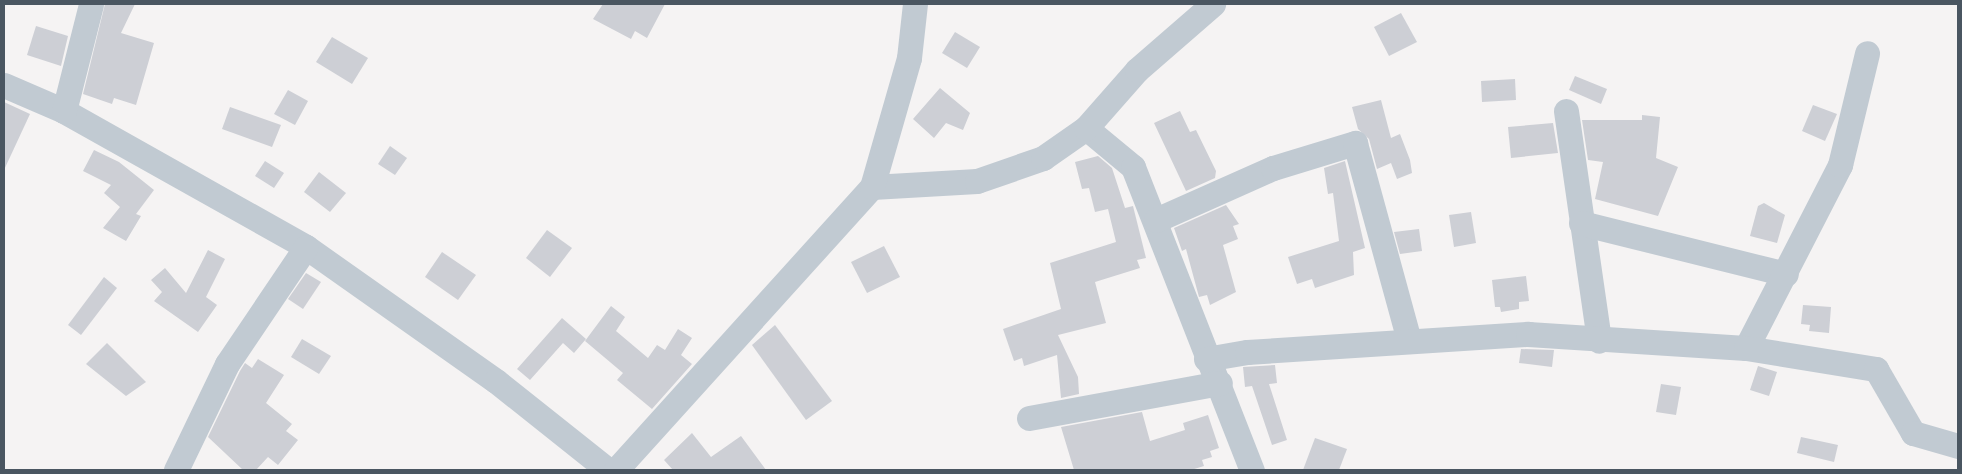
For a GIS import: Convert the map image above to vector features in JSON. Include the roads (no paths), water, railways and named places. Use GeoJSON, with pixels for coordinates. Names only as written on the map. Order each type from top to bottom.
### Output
{"type":"FeatureCollection","features":[{"type":"Feature","properties":{"kind":"street"},"geometry":{"type":"LineString","coordinates":[[64,110],[91,4]]}},
{"type":"Feature","properties":{"kind":"street"},"geometry":{"type":"LineString","coordinates":[[616,470],[872,186],[909,58],[915,4]]}},
{"type":"Feature","properties":{"kind":"street"},"geometry":{"type":"LineString","coordinates":[[872,186],[977,181],[1043,158],[1086,128],[1137,70],[1213,4]]}},
{"type":"Feature","properties":{"kind":"street"},"geometry":{"type":"LineString","coordinates":[[1746,348],[1786,274],[1840,165],[1867,53]]}},
{"type":"Feature","properties":{"kind":"street"},"geometry":{"type":"LineString","coordinates":[[4,85],[64,110],[306,247],[496,381],[608,470]]}},
{"type":"Feature","properties":{"kind":"street"},"geometry":{"type":"LineString","coordinates":[[1566,111],[1598,341]]}},
{"type":"Feature","properties":{"kind":"street"},"geometry":{"type":"LineString","coordinates":[[1086,128],[1133,167],[1156,220],[1206,359],[1220,383],[1252,470]]}},
{"type":"Feature","properties":{"kind":"street"},"geometry":{"type":"LineString","coordinates":[[1156,220],[1273,168],[1355,143],[1409,340]]}},
{"type":"Feature","properties":{"kind":"street"},"geometry":{"type":"LineString","coordinates":[[1581,223],[1786,274]]}},
{"type":"Feature","properties":{"kind":"street"},"geometry":{"type":"LineString","coordinates":[[176,470],[227,364],[306,247]]}},
{"type":"Feature","properties":{"kind":"street"},"geometry":{"type":"LineString","coordinates":[[1206,359],[1409,340],[1528,334],[1598,341],[1746,348],[1876,369],[1913,433],[1958,446]]}},
{"type":"Feature","properties":{"kind":"street"},"geometry":{"type":"LineString","coordinates":[[1029,418],[1220,383]]}}]}
